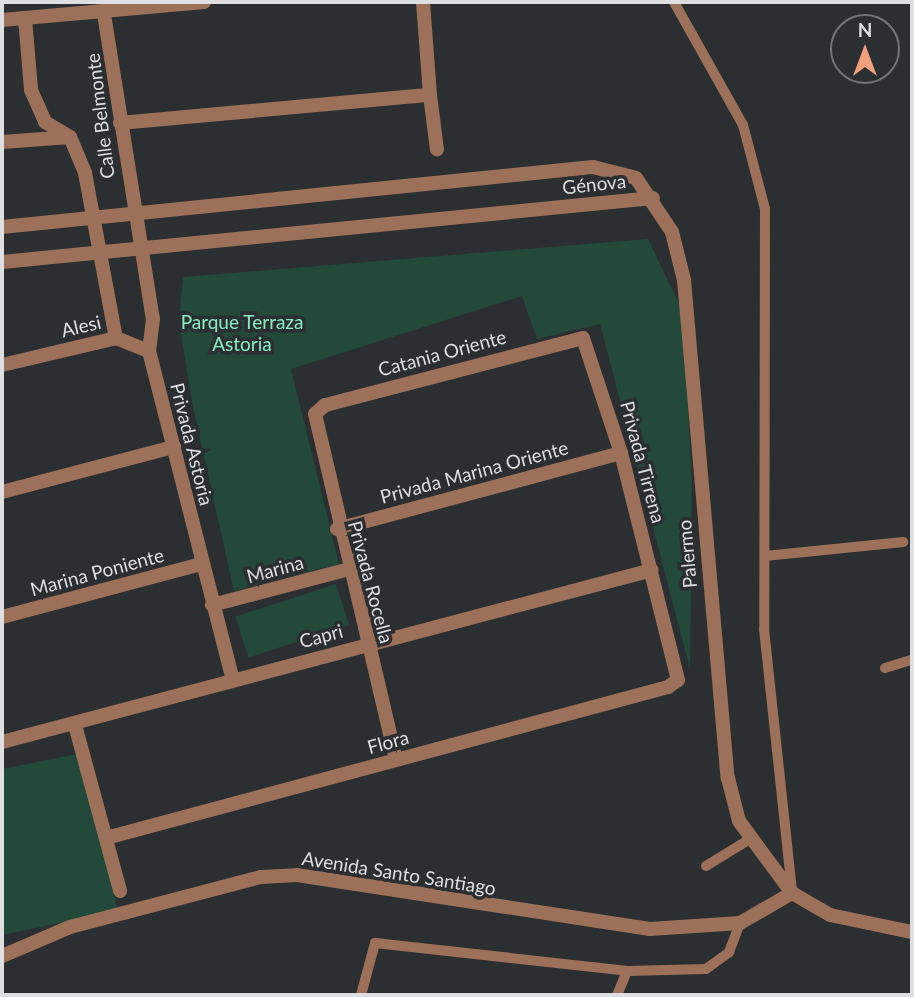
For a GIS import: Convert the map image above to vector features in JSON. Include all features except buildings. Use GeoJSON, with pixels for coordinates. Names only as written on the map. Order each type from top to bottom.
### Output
{"type":"FeatureCollection","features":[{"type":"Feature","properties":{"kind":"street"},"geometry":{"type":"LineString","coordinates":[[2,20],[25,18],[63,8],[104,14],[204,2]]}},
{"type":"Feature","properties":{"kind":"street"},"geometry":{"type":"LineString","coordinates":[[423,2],[437,150]]}},
{"type":"Feature","properties":{"kind":"street","name":"Calle Belmonte"},"geometry":{"type":"LineString","coordinates":[[104,14],[132,215]]}},
{"type":"Feature","properties":{"kind":"street","name":"Calle Belmonte"},"geometry":{"type":"LineString","coordinates":[[25,18],[32,90],[45,122],[70,137],[85,173],[91,219]]}},
{"type":"Feature","properties":{"kind":"street"},"geometry":{"type":"LineString","coordinates":[[120,123],[430,95]]}},
{"type":"Feature","properties":{"kind":"street"},"geometry":{"type":"LineString","coordinates":[[2,142],[70,137]]}},
{"type":"Feature","properties":{"kind":"street","name":"Génova"},"geometry":{"type":"LineString","coordinates":[[2,227],[593,167],[636,178],[653,198]]}},
{"type":"Feature","properties":{"kind":"street","name":"Génova"},"geometry":{"type":"LineString","coordinates":[[2,262],[653,198]]}},
{"type":"Feature","properties":{"kind":"street","name":"Palermo"},"geometry":{"type":"LineString","coordinates":[[653,198],[672,232],[684,280],[728,778],[750,839],[792,893]]}},
{"type":"Feature","properties":{"kind":"street","name":"Privada Astoria"},"geometry":{"type":"LineString","coordinates":[[132,215],[153,318],[149,351],[201,564],[233,680]]}},
{"type":"Feature","properties":{"kind":"street"},"geometry":{"type":"LineString","coordinates":[[91,219],[116,338]]}},
{"type":"Feature","properties":{"kind":"street","name":"Alesi"},"geometry":{"type":"LineString","coordinates":[[2,365],[116,338],[149,351]]}},
{"type":"Feature","properties":{"kind":"street","name":"Catania Oriente"},"geometry":{"type":"LineString","coordinates":[[315,414],[325,405],[583,338]]}},
{"type":"Feature","properties":{"kind":"street","name":"Privada Tirrena"},"geometry":{"type":"LineString","coordinates":[[583,338],[621,453],[678,680]]}},
{"type":"Feature","properties":{"kind":"street","name":"Alesi"},"geometry":{"type":"LineString","coordinates":[[2,358],[21,360]]}},
{"type":"Feature","properties":{"kind":"street","name":"Privada Rocella"},"geometry":{"type":"LineString","coordinates":[[315,414],[337,528],[396,760]]}},
{"type":"Feature","properties":{"kind":"street"},"geometry":{"type":"LineString","coordinates":[[2,492],[174,447]]}},
{"type":"Feature","properties":{"kind":"street","name":"Privada Marina Oriente"},"geometry":{"type":"LineString","coordinates":[[337,528],[621,453]]}},
{"type":"Feature","properties":{"kind":"street","name":"Marina Poniente"},"geometry":{"type":"LineString","coordinates":[[2,617],[201,564]]}},
{"type":"Feature","properties":{"kind":"street","name":"Marina"},"geometry":{"type":"LineString","coordinates":[[212,605],[349,569]]}},
{"type":"Feature","properties":{"kind":"street","name":"Capri"},"geometry":{"type":"LineString","coordinates":[[2,742],[75,726],[367,643],[652,570]]}},
{"type":"Feature","properties":{"kind":"street","name":"Flora"},"geometry":{"type":"LineString","coordinates":[[106,838],[678,680]]}},
{"type":"Feature","properties":{"kind":"street"},"geometry":{"type":"LineString","coordinates":[[75,726],[120,891]]}},
{"type":"Feature","properties":{"kind":"street","name":"Avenida Santo Santiago"},"geometry":{"type":"LineString","coordinates":[[2,956],[70,927],[261,877],[297,876],[650,929],[740,923],[792,893]]}},
{"type":"Feature","properties":{"kind":"street"},"geometry":{"type":"LineString","coordinates":[[792,893],[830,915],[912,932]]}},
{"type":"Feature","properties":{"kind":"lane"},"geometry":{"type":"LineString","coordinates":[[674,2],[743,125],[765,209],[764,629],[792,893]]}},
{"type":"Feature","properties":{"kind":"lane"},"geometry":{"type":"LineString","coordinates":[[765,556],[903,542]]}},
{"type":"Feature","properties":{"kind":"lane"},"geometry":{"type":"LineString","coordinates":[[885,668],[912,660]]}},
{"type":"Feature","properties":{"kind":"lane"},"geometry":{"type":"LineString","coordinates":[[706,866],[750,839]]}},
{"type":"Feature","properties":{"kind":"lane"},"geometry":{"type":"LineString","coordinates":[[360,995],[375,943],[627,971],[706,969],[729,952],[740,923]]}},
{"type":"Feature","properties":{"kind":"lane"},"geometry":{"type":"LineString","coordinates":[[617,995],[627,971]]}},
{"type":"Feature","properties":{"kind":"green space","name":"Parque Terraza Astoria"},"geometry":{"type":"Polygon","coordinates":[[[648,239],[682,310],[692,480],[690,669],[600,324],[537,339],[522,296],[291,369],[339,564],[234,591],[192,402],[179,321],[183,277],[648,239]]]}},
{"type":"Feature","properties":{"kind":"green space"},"geometry":{"type":"Polygon","coordinates":[[[336,584],[349,625],[248,658],[235,617],[336,584]]]}},
{"type":"Feature","properties":{"kind":"green space"},"geometry":{"type":"Polygon","coordinates":[[[77,754],[118,911],[2,935],[2,769],[77,754]]]}}]}
